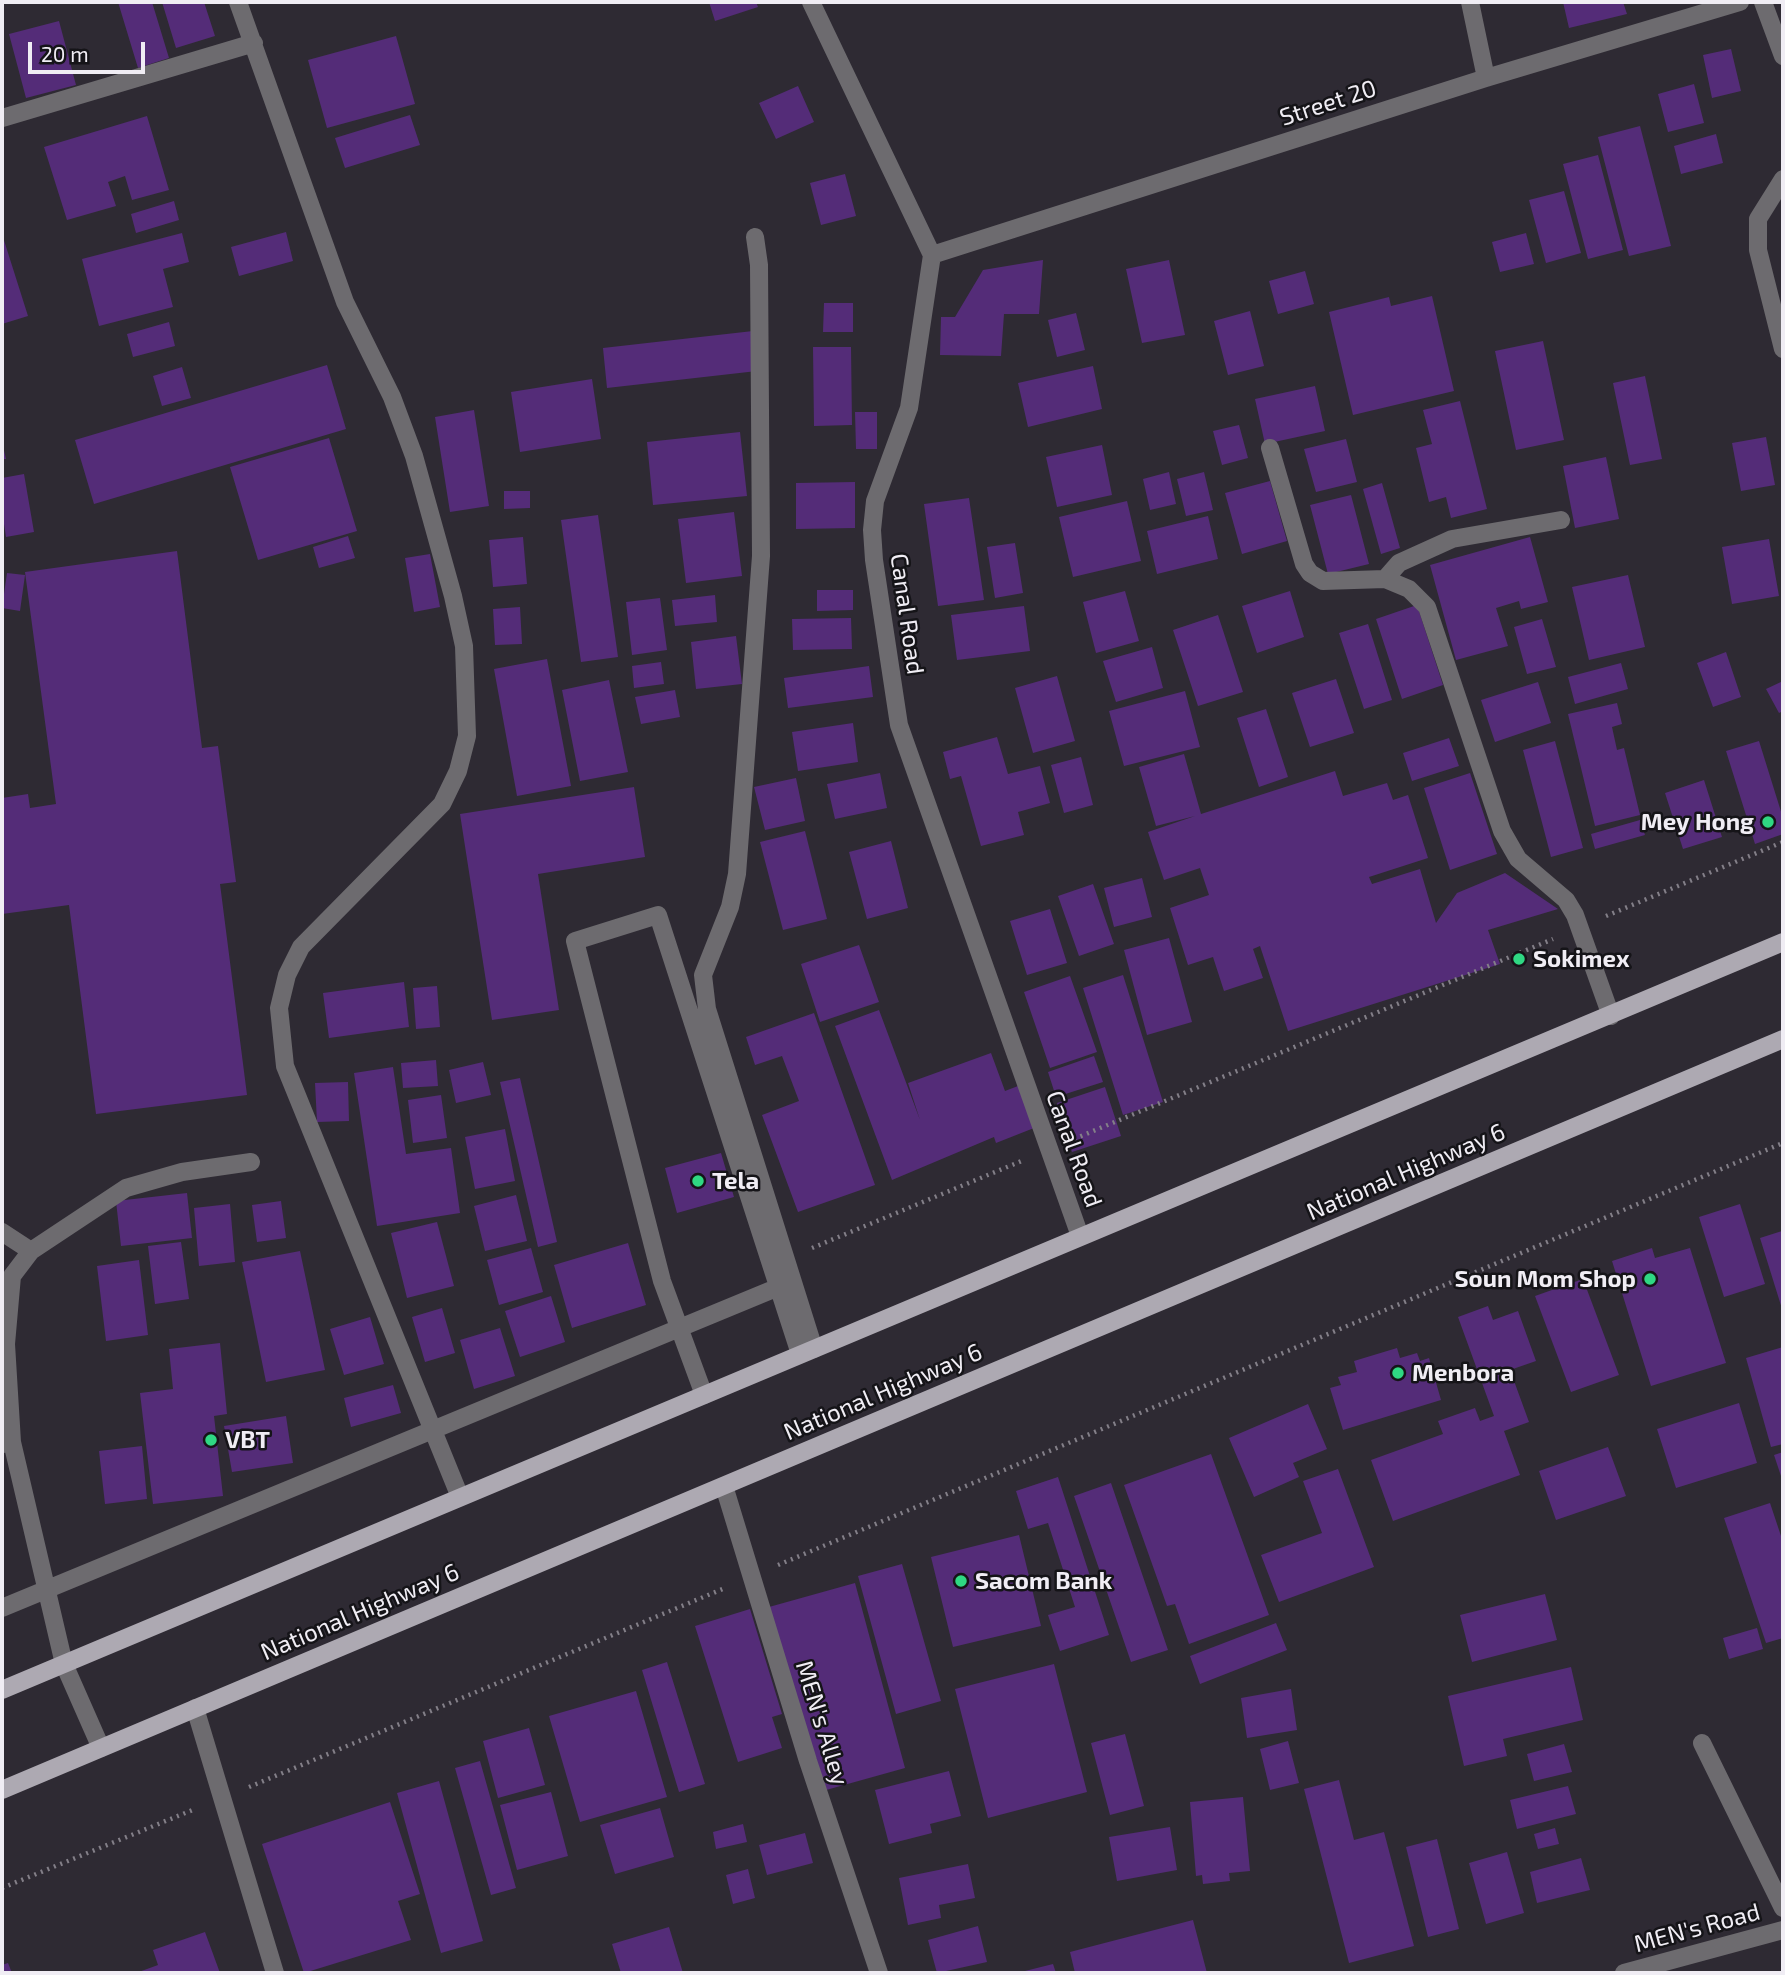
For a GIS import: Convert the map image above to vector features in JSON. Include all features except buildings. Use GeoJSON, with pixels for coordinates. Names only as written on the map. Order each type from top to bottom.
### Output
{"type":"FeatureCollection","features":[{"type":"Feature","properties":{"kind":"main road"},"geometry":{"type":"LineString","coordinates":[[2,1690],[1783,942]]}},
{"type":"Feature","properties":{"kind":"main road","name":"National Highway 6"},"geometry":{"type":"LineString","coordinates":[[2,1790],[1783,1039]]}},
{"type":"Feature","properties":{"kind":"street"},"geometry":{"type":"LineString","coordinates":[[237,2],[254,43],[345,302],[392,397],[414,456],[464,646],[467,736],[458,771],[442,804],[301,947],[287,975],[279,1008],[285,1066],[460,1497]]}},
{"type":"Feature","properties":{"kind":"street"},"geometry":{"type":"LineString","coordinates":[[811,2],[932,255]]}},
{"type":"Feature","properties":{"kind":"street"},"geometry":{"type":"LineString","coordinates":[[1470,2],[1486,78]]}},
{"type":"Feature","properties":{"kind":"street","name":"Street 20"},"geometry":{"type":"LineString","coordinates":[[932,255],[1486,78],[1740,2]]}},
{"type":"Feature","properties":{"kind":"street"},"geometry":{"type":"LineString","coordinates":[[1763,2],[1783,56]]}},
{"type":"Feature","properties":{"kind":"street"},"geometry":{"type":"LineString","coordinates":[[2,118],[254,43]]}},
{"type":"Feature","properties":{"kind":"street"},"geometry":{"type":"LineString","coordinates":[[1783,179],[1758,219],[1758,250],[1783,349]]}},
{"type":"Feature","properties":{"kind":"street"},"geometry":{"type":"LineString","coordinates":[[755,237],[759,265],[761,556],[737,874],[730,907],[703,975],[707,1009],[785,1260],[784,1284]]}},
{"type":"Feature","properties":{"kind":"street","name":"Canal Road"},"geometry":{"type":"LineString","coordinates":[[932,255],[909,408],[876,501],[872,530],[891,686],[903,738],[1080,1236]]}},
{"type":"Feature","properties":{"kind":"street"},"geometry":{"type":"LineString","coordinates":[[1270,448],[1304,564],[1310,573],[1323,580],[1385,579],[1409,589],[1427,607],[1502,831],[1518,859],[1566,900],[1580,927],[1611,1016]]}},
{"type":"Feature","properties":{"kind":"street"},"geometry":{"type":"LineString","coordinates":[[1385,579],[1399,563],[1452,539],[1561,520]]}},
{"type":"Feature","properties":{"kind":"street"},"geometry":{"type":"LineString","coordinates":[[704,1395],[662,1281],[575,941],[658,915],[807,1352]]}},
{"type":"Feature","properties":{"kind":"street"},"geometry":{"type":"LineString","coordinates":[[101,1748],[64,1664],[7,1443],[6,1344],[12,1276],[31,1251],[126,1188],[182,1172],[251,1162]]}},
{"type":"Feature","properties":{"kind":"street"},"geometry":{"type":"LineString","coordinates":[[2,1232],[31,1251]]}},
{"type":"Feature","properties":{"kind":"street"},"geometry":{"type":"LineString","coordinates":[[2,1608],[784,1284]]}},
{"type":"Feature","properties":{"kind":"street","name":"MEN's Alley"},"geometry":{"type":"LineString","coordinates":[[724,1486],[808,1761],[879,1973]]}},
{"type":"Feature","properties":{"kind":"street"},"geometry":{"type":"LineString","coordinates":[[195,1708],[275,1973]]}},
{"type":"Feature","properties":{"kind":"street"},"geometry":{"type":"LineString","coordinates":[[1702,1743],[1783,1908]]}},
{"type":"Feature","properties":{"kind":"street","name":"MEN's Road"},"geometry":{"type":"LineString","coordinates":[[1624,1973],[1783,1930]]}},
{"type":"Feature","properties":{"kind":"path"},"geometry":{"type":"LineString","coordinates":[[1068,1142],[1783,842]]}},
{"type":"Feature","properties":{"kind":"path"},"geometry":{"type":"LineString","coordinates":[[2,1888],[752,1577],[1783,1143]]}},
{"type":"Feature","properties":{"kind":"path"},"geometry":{"type":"LineString","coordinates":[[785,1260],[1029,1158]]}},
{"type":"Feature","properties":{"kind":"place","name":"Mey Hong"},"geometry":{"type":"Point","coordinates":[1768,822]}},
{"type":"Feature","properties":{"kind":"place","name":"Sokimex"},"geometry":{"type":"Point","coordinates":[1519,959]}},
{"type":"Feature","properties":{"kind":"place","name":"Tela"},"geometry":{"type":"Point","coordinates":[698,1181]}},
{"type":"Feature","properties":{"kind":"place","name":"Soun Mom Shop"},"geometry":{"type":"Point","coordinates":[1650,1279]}},
{"type":"Feature","properties":{"kind":"place","name":"Menbora"},"geometry":{"type":"Point","coordinates":[1398,1373]}},
{"type":"Feature","properties":{"kind":"place","name":"VBT"},"geometry":{"type":"Point","coordinates":[211,1440]}},
{"type":"Feature","properties":{"kind":"place","name":"Sacom Bank"},"geometry":{"type":"Point","coordinates":[961,1581]}}]}
